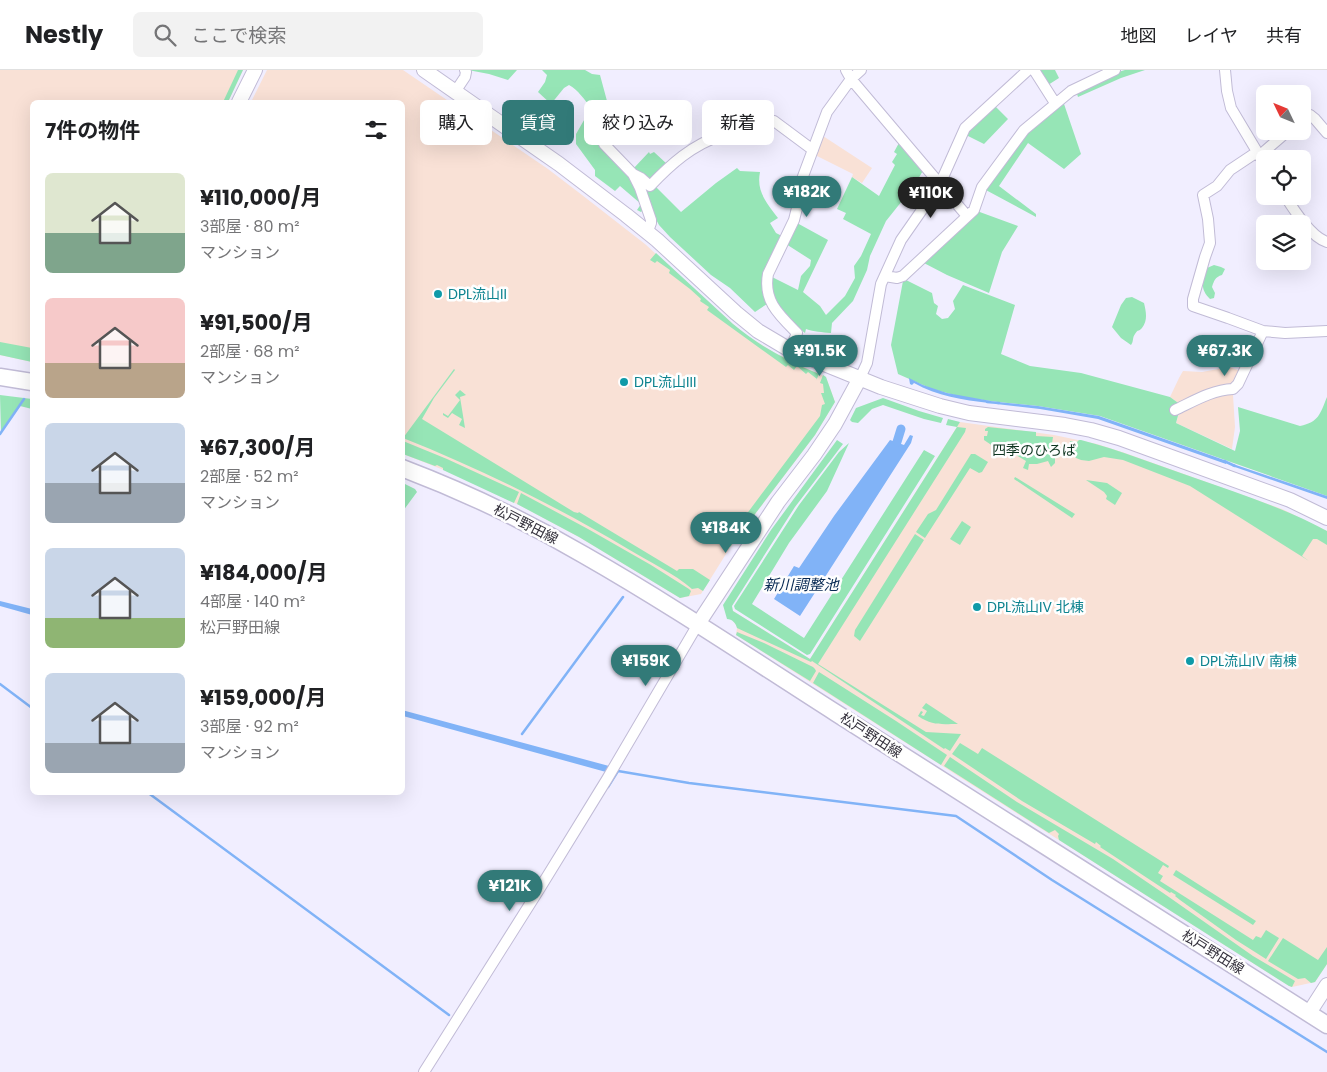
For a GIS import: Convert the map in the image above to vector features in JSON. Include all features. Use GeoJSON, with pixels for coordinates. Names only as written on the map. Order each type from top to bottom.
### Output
{"type":"FeatureCollection","features":[{"type":"Feature","properties":{"kind":"main road"},"geometry":{"type":"LineString","coordinates":[[0,377],[30,382]]}},
{"type":"Feature","properties":{"kind":"main road","name":"松戸野田線"},"geometry":{"type":"LineString","coordinates":[[405,469],[492,506],[597,562],[698,624],[1327,1025]]}},
{"type":"Feature","properties":{"kind":"street"},"geometry":{"type":"LineString","coordinates":[[240,100],[255,70]]}},
{"type":"Feature","properties":{"kind":"street"},"geometry":{"type":"LineString","coordinates":[[424,70],[559,164],[648,232],[736,313],[758,331],[790,350],[921,401],[969,413],[1066,425],[1118,438],[1290,500],[1327,518]]}},
{"type":"Feature","properties":{"kind":"street"},"geometry":{"type":"LineString","coordinates":[[455,92],[465,77],[465,70]]}},
{"type":"Feature","properties":{"kind":"street"},"geometry":{"type":"LineString","coordinates":[[790,350],[797,333],[781,318],[769,299],[766,283],[768,274],[794,220],[802,179],[828,112],[848,75],[861,70]]}},
{"type":"Feature","properties":{"kind":"street"},"geometry":{"type":"LineString","coordinates":[[424,1072],[586,813],[698,624],[778,502],[827,436],[846,405],[867,364],[881,284],[901,240],[940,184],[966,128],[1028,70]]}},
{"type":"Feature","properties":{"kind":"street"},"geometry":{"type":"LineString","coordinates":[[1034,70],[1055,103]]}},
{"type":"Feature","properties":{"kind":"street"},"geometry":{"type":"LineString","coordinates":[[885,276],[897,278],[903,276],[974,210],[982,187],[1024,130],[1071,91],[1107,72],[1115,70]]}},
{"type":"Feature","properties":{"kind":"street"},"geometry":{"type":"LineString","coordinates":[[1225,70],[1231,108],[1256,150]]}},
{"type":"Feature","properties":{"kind":"street"},"geometry":{"type":"LineString","coordinates":[[848,75],[967,216]]}},
{"type":"Feature","properties":{"kind":"street"},"geometry":{"type":"LineString","coordinates":[[1311,116],[1327,133]]}},
{"type":"Feature","properties":{"kind":"street"},"geometry":{"type":"LineString","coordinates":[[633,174],[650,186],[689,150],[723,134],[748,130],[774,121],[812,150]]}},
{"type":"Feature","properties":{"kind":"street"},"geometry":{"type":"LineString","coordinates":[[1268,150],[1278,140]]}},
{"type":"Feature","properties":{"kind":"street"},"geometry":{"type":"LineString","coordinates":[[605,145],[633,174],[640,188],[651,220],[648,232]]}},
{"type":"Feature","properties":{"kind":"street"},"geometry":{"type":"LineString","coordinates":[[1256,159],[1230,170],[1217,186],[1202,195],[1208,219],[1210,243],[1193,306],[1263,331],[1285,333],[1327,332]]}},
{"type":"Feature","properties":{"kind":"street"},"geometry":{"type":"LineString","coordinates":[[1292,205],[1311,231],[1320,240],[1327,242]]}},
{"type":"Feature","properties":{"kind":"street"},"geometry":{"type":"LineString","coordinates":[[1175,410],[1208,394],[1233,389],[1238,384],[1263,331]]}},
{"type":"Feature","properties":{"kind":"street"},"geometry":{"type":"LineString","coordinates":[[1309,1014],[1327,985]]}},
{"type":"Feature","properties":{"kind":"shaded area"},"geometry":{"type":"Polygon","coordinates":[[[0,70],[243,70],[229,100],[30,100],[30,362],[0,355],[0,70]]]}},
{"type":"Feature","properties":{"kind":"shaded area"},"geometry":{"type":"Polygon","coordinates":[[[267,70],[403,70],[447,100],[420,100],[420,145],[492,145],[492,131],[502,138],[502,145],[513,145],[548,169],[645,244],[746,335],[773,352],[826,377],[835,402],[815,435],[731,546],[701,594],[680,598],[579,537],[523,507],[459,476],[405,455],[405,100],[252,100],[267,70]]]}},
{"type":"Feature","properties":{"kind":"shaded area"},"geometry":{"type":"Polygon","coordinates":[[[823,136],[872,168],[862,183],[852,177],[853,174],[815,155],[823,136]]]}},
{"type":"Feature","properties":{"kind":"shaded area"},"geometry":{"type":"Polygon","coordinates":[[[1229,367],[1241,371],[1236,382],[1181,405],[1170,397],[1183,371],[1202,372],[1229,367]]]}},
{"type":"Feature","properties":{"kind":"shaded area"},"geometry":{"type":"Polygon","coordinates":[[[1231,393],[1233,395],[1235,427],[1232,449],[1176,423],[1180,410],[1208,397],[1231,393]]]}},
{"type":"Feature","properties":{"kind":"shaded area"},"geometry":{"type":"Polygon","coordinates":[[[960,422],[1054,435],[1097,444],[1282,509],[1327,531],[1327,964],[1315,982],[1289,986],[736,635],[737,628],[733,621],[733,611],[810,659],[960,422]]]}},
{"type":"Feature","properties":{"kind":"green space"},"geometry":{"type":"Polygon","coordinates":[[[238,70],[243,70],[229,100],[224,100],[238,70]]]}},
{"type":"Feature","properties":{"kind":"green space"},"geometry":{"type":"Polygon","coordinates":[[[468,70],[517,70],[508,80],[468,70]]]}},
{"type":"Feature","properties":{"kind":"green space"},"geometry":{"type":"Polygon","coordinates":[[[542,70],[585,70],[592,74],[600,75],[607,100],[584,100],[569,85],[554,100],[547,100],[538,92],[545,82],[547,75],[542,70]]]}},
{"type":"Feature","properties":{"kind":"green space"},"geometry":{"type":"Polygon","coordinates":[[[1039,70],[1055,70],[1059,78],[1048,85],[1039,70]]]}},
{"type":"Feature","properties":{"kind":"green space"},"geometry":{"type":"Polygon","coordinates":[[[1125,70],[1145,70],[1121,78],[1078,97],[1076,91],[1108,75],[1125,70]]]}},
{"type":"Feature","properties":{"kind":"green space"},"geometry":{"type":"Polygon","coordinates":[[[1063,101],[1081,154],[1064,169],[1028,143],[999,186],[1036,214],[1036,217],[984,189],[1027,132],[1063,101]]]}},
{"type":"Feature","properties":{"kind":"green space"},"geometry":{"type":"Polygon","coordinates":[[[995,106],[1008,119],[984,144],[966,135],[969,130],[995,106]]]}},
{"type":"Feature","properties":{"kind":"green space"},"geometry":{"type":"Polygon","coordinates":[[[584,120],[584,145],[602,145],[630,177],[644,209],[641,212],[637,210],[641,204],[620,186],[615,191],[595,176],[595,170],[576,144],[576,134],[584,120]]]}},
{"type":"Feature","properties":{"kind":"green space"},"geometry":{"type":"Polygon","coordinates":[[[900,141],[924,169],[914,186],[886,221],[853,301],[832,323],[831,333],[806,329],[805,333],[779,308],[771,289],[772,277],[798,290],[801,276],[810,266],[811,260],[786,244],[797,223],[828,240],[803,292],[820,306],[826,315],[845,296],[855,278],[854,266],[871,234],[843,219],[846,213],[837,209],[852,177],[879,196],[895,165],[892,162],[897,154],[894,152],[900,141]]]}},
{"type":"Feature","properties":{"kind":"green space"},"geometry":{"type":"Polygon","coordinates":[[[649,152],[650,154],[654,152],[667,164],[649,182],[633,169],[649,152]]]}},
{"type":"Feature","properties":{"kind":"green space"},"geometry":{"type":"Polygon","coordinates":[[[737,168],[740,171],[760,172],[761,191],[766,202],[778,218],[770,223],[776,233],[782,236],[763,277],[764,294],[767,304],[755,312],[730,288],[711,275],[659,225],[652,212],[641,181],[655,186],[681,212],[737,168]]]}},
{"type":"Feature","properties":{"kind":"green space"},"geometry":{"type":"Polygon","coordinates":[[[977,211],[1018,226],[1002,252],[989,293],[922,262],[977,211]]]}},
{"type":"Feature","properties":{"kind":"green space"},"geometry":{"type":"Polygon","coordinates":[[[656,253],[743,332],[774,352],[819,374],[817,379],[808,372],[806,374],[797,366],[794,370],[788,365],[786,367],[707,310],[709,307],[669,273],[670,270],[657,261],[655,263],[650,260],[656,253]]]}},
{"type":"Feature","properties":{"kind":"green space"},"geometry":{"type":"Polygon","coordinates":[[[1214,265],[1225,269],[1222,275],[1214,281],[1212,287],[1215,293],[1214,298],[1210,299],[1204,291],[1203,281],[1207,268],[1214,265]]]}},
{"type":"Feature","properties":{"kind":"green space"},"geometry":{"type":"Polygon","coordinates":[[[904,279],[932,293],[934,303],[938,306],[936,314],[942,319],[948,318],[955,309],[953,301],[963,285],[1015,305],[1001,354],[1030,366],[1081,373],[1170,397],[1181,405],[1176,423],[1235,451],[1240,431],[1238,407],[1300,426],[1315,420],[1327,397],[1327,496],[1100,416],[962,397],[932,389],[898,374],[891,345],[904,279]]]}},
{"type":"Feature","properties":{"kind":"green space"},"geometry":{"type":"Polygon","coordinates":[[[1132,297],[1144,303],[1146,316],[1144,325],[1135,334],[1131,345],[1121,338],[1112,327],[1121,305],[1126,298],[1132,297]]]}},
{"type":"Feature","properties":{"kind":"green space"},"geometry":{"type":"Polygon","coordinates":[[[0,342],[30,348],[30,362],[0,355],[0,342]]]}},
{"type":"Feature","properties":{"kind":"green space"},"geometry":{"type":"Polygon","coordinates":[[[454,369],[422,419],[574,512],[579,512],[677,571],[679,569],[693,569],[710,580],[703,591],[698,588],[692,589],[678,578],[546,503],[461,462],[405,439],[405,435],[454,369]]]}},
{"type":"Feature","properties":{"kind":"green space"},"geometry":{"type":"Polygon","coordinates":[[[823,375],[826,377],[835,402],[815,435],[730,547],[722,547],[820,416],[822,405],[825,404],[821,393],[824,393],[823,384],[820,383],[823,375]]]}},
{"type":"Feature","properties":{"kind":"green space"},"geometry":{"type":"Polygon","coordinates":[[[460,390],[466,395],[460,397],[465,428],[459,425],[462,419],[452,413],[448,418],[443,415],[443,413],[448,416],[460,400],[455,395],[460,390]]]}},
{"type":"Feature","properties":{"kind":"green space"},"geometry":{"type":"Polygon","coordinates":[[[0,395],[30,399],[30,408],[20,406],[1,433],[0,395]]]}},
{"type":"Feature","properties":{"kind":"green space"},"geometry":{"type":"Polygon","coordinates":[[[883,398],[943,418],[941,423],[883,405],[872,409],[858,423],[850,420],[856,408],[883,398]]]}},
{"type":"Feature","properties":{"kind":"green space"},"geometry":{"type":"Polygon","coordinates":[[[948,419],[960,422],[957,427],[946,425],[948,419]]]}},
{"type":"Feature","properties":{"kind":"green space"},"geometry":{"type":"Polygon","coordinates":[[[957,427],[966,428],[965,432],[818,664],[926,732],[961,734],[950,751],[944,749],[812,661],[737,628],[734,622],[727,619],[723,605],[771,530],[837,440],[843,444],[795,507],[732,606],[733,611],[810,659],[957,427]]]}},
{"type":"Feature","properties":{"kind":"green space","name":"四季のひろば"},"geometry":{"type":"Polygon","coordinates":[[[988,427],[1036,432],[1036,436],[1053,437],[1051,450],[1055,463],[1051,467],[1048,461],[1029,464],[1028,470],[1023,468],[1026,461],[1016,455],[1012,459],[984,440],[984,436],[987,436],[988,431],[985,431],[985,429],[988,427]]]}},
{"type":"Feature","properties":{"kind":"green space"},"geometry":{"type":"Polygon","coordinates":[[[1079,440],[1124,453],[1279,508],[1327,531],[1327,545],[1317,539],[1313,539],[1302,556],[1309,561],[1190,486],[1123,460],[1104,457],[1089,461],[1076,458],[1070,449],[1070,441],[1077,442],[1079,440]]]}},
{"type":"Feature","properties":{"kind":"green space"},"geometry":{"type":"Polygon","coordinates":[[[405,442],[519,492],[514,503],[443,470],[443,468],[437,465],[435,466],[405,455],[405,442]]]}},
{"type":"Feature","properties":{"kind":"green space"},"geometry":{"type":"Polygon","coordinates":[[[849,443],[827,491],[789,543],[752,604],[804,638],[924,450],[935,456],[810,654],[807,655],[735,609],[734,606],[799,505],[839,452],[849,443]]]}},
{"type":"Feature","properties":{"kind":"green space"},"geometry":{"type":"Polygon","coordinates":[[[971,454],[975,454],[988,462],[982,472],[979,473],[970,468],[925,538],[916,532],[928,514],[936,510],[971,454]]]}},
{"type":"Feature","properties":{"kind":"green space"},"geometry":{"type":"Polygon","coordinates":[[[1015,477],[1075,514],[1072,518],[1014,479],[1015,477]]]}},
{"type":"Feature","properties":{"kind":"green space"},"geometry":{"type":"Polygon","coordinates":[[[1086,480],[1107,483],[1122,493],[1115,505],[1106,499],[1107,496],[1104,492],[1086,480]]]}},
{"type":"Feature","properties":{"kind":"green space"},"geometry":{"type":"Polygon","coordinates":[[[405,484],[417,492],[405,508],[405,484]]]}},
{"type":"Feature","properties":{"kind":"green space"},"geometry":{"type":"Polygon","coordinates":[[[521,493],[651,565],[689,589],[691,591],[689,596],[680,598],[579,537],[517,504],[521,493]]]}},
{"type":"Feature","properties":{"kind":"green space"},"geometry":{"type":"Polygon","coordinates":[[[962,521],[971,527],[960,545],[950,539],[962,521]]]}},
{"type":"Feature","properties":{"kind":"green space"},"geometry":{"type":"Polygon","coordinates":[[[915,534],[924,540],[860,641],[854,636],[855,630],[915,534]]]}},
{"type":"Feature","properties":{"kind":"green space"},"geometry":{"type":"Polygon","coordinates":[[[737,632],[813,667],[816,671],[810,681],[736,635],[737,632]]]}},
{"type":"Feature","properties":{"kind":"green space"},"geometry":{"type":"Polygon","coordinates":[[[819,672],[947,755],[941,765],[813,683],[819,672]]]}},
{"type":"Feature","properties":{"kind":"green space"},"geometry":{"type":"Polygon","coordinates":[[[926,703],[958,724],[933,723],[918,716],[921,711],[923,712],[921,715],[924,716],[927,711],[922,708],[926,703]]]}},
{"type":"Feature","properties":{"kind":"green space"},"geometry":{"type":"Polygon","coordinates":[[[960,743],[978,754],[982,748],[1169,866],[1168,868],[1163,865],[1158,873],[1163,876],[1160,881],[1253,940],[1256,936],[1261,938],[1266,930],[1279,938],[1266,959],[1236,940],[1180,900],[1176,895],[1170,893],[1100,847],[1096,842],[1095,844],[1022,801],[952,754],[960,743]]]}},
{"type":"Feature","properties":{"kind":"green space"},"geometry":{"type":"Polygon","coordinates":[[[950,757],[1017,802],[1113,859],[1253,956],[1295,981],[1292,987],[1059,840],[1059,834],[1055,830],[1049,833],[944,766],[950,757]]]}},
{"type":"Feature","properties":{"kind":"green space"},"geometry":{"type":"Polygon","coordinates":[[[1176,870],[1256,921],[1253,925],[1173,875],[1176,870]]]}},
{"type":"Feature","properties":{"kind":"green space"},"geometry":{"type":"Polygon","coordinates":[[[1283,938],[1318,960],[1327,947],[1327,964],[1315,982],[1311,983],[1305,978],[1298,979],[1268,961],[1283,938]]]}},
{"type":"Feature","properties":{"kind":"water"},"geometry":{"type":"Polygon","coordinates":[[[909,378],[947,393],[991,401],[989,403],[979,402],[941,394],[914,383],[910,384],[909,378]]]}},
{"type":"Feature","properties":{"kind":"water"},"geometry":{"type":"Polygon","coordinates":[[[998,402],[1038,406],[1099,416],[1227,461],[1226,464],[1098,419],[996,404],[998,402]]]}},
{"type":"Feature","properties":{"kind":"water","name":"新川調整池"},"geometry":{"type":"Polygon","coordinates":[[[910,435],[913,436],[911,443],[800,616],[774,599],[794,566],[799,568],[834,516],[890,440],[904,445],[910,435]]]}},
{"type":"Feature","properties":{"kind":"water"},"geometry":{"type":"Polygon","coordinates":[[[1233,464],[1327,496],[1327,499],[1232,466],[1233,464]]]}},
{"type":"Feature","properties":{"kind":"water"},"geometry":{"type":"Polygon","coordinates":[[[0,601],[30,608],[30,614],[0,606],[0,601]]]}},
{"type":"Feature","properties":{"kind":"water"},"geometry":{"type":"Polygon","coordinates":[[[405,711],[609,766],[606,772],[405,717],[405,711]]]}},
{"type":"Feature","properties":{"kind":"waterway"},"geometry":{"type":"LineString","coordinates":[[0,434],[24,399]]}},
{"type":"Feature","properties":{"kind":"waterway"},"geometry":{"type":"LineString","coordinates":[[987,402],[999,403]]}},
{"type":"Feature","properties":{"kind":"waterway"},"geometry":{"type":"LineString","coordinates":[[897,442],[901,429]]}},
{"type":"Feature","properties":{"kind":"waterway"},"geometry":{"type":"LineString","coordinates":[[1224,461],[1235,466]]}},
{"type":"Feature","properties":{"kind":"waterway"},"geometry":{"type":"LineString","coordinates":[[522,734],[623,597]]}},
{"type":"Feature","properties":{"kind":"waterway"},"geometry":{"type":"LineString","coordinates":[[0,684],[30,706]]}},
{"type":"Feature","properties":{"kind":"waterway"},"geometry":{"type":"LineString","coordinates":[[608,787],[618,771],[689,783],[956,816],[1052,880],[1327,1052]]}},
{"type":"Feature","properties":{"kind":"waterway"},"geometry":{"type":"LineString","coordinates":[[151,795],[449,1015]]}},
{"type":"Feature","properties":{"kind":"place","name":"DPL流山II"},"geometry":{"type":"Point","coordinates":[438,294]}},
{"type":"Feature","properties":{"kind":"place","name":"DPL流山III"},"geometry":{"type":"Point","coordinates":[624,382]}},
{"type":"Feature","properties":{"kind":"place","name":"DPL流山IV 北棟"},"geometry":{"type":"Point","coordinates":[977,607]}},
{"type":"Feature","properties":{"kind":"place","name":"DPL流山IV 南棟"},"geometry":{"type":"Point","coordinates":[1190,661]}}]}
